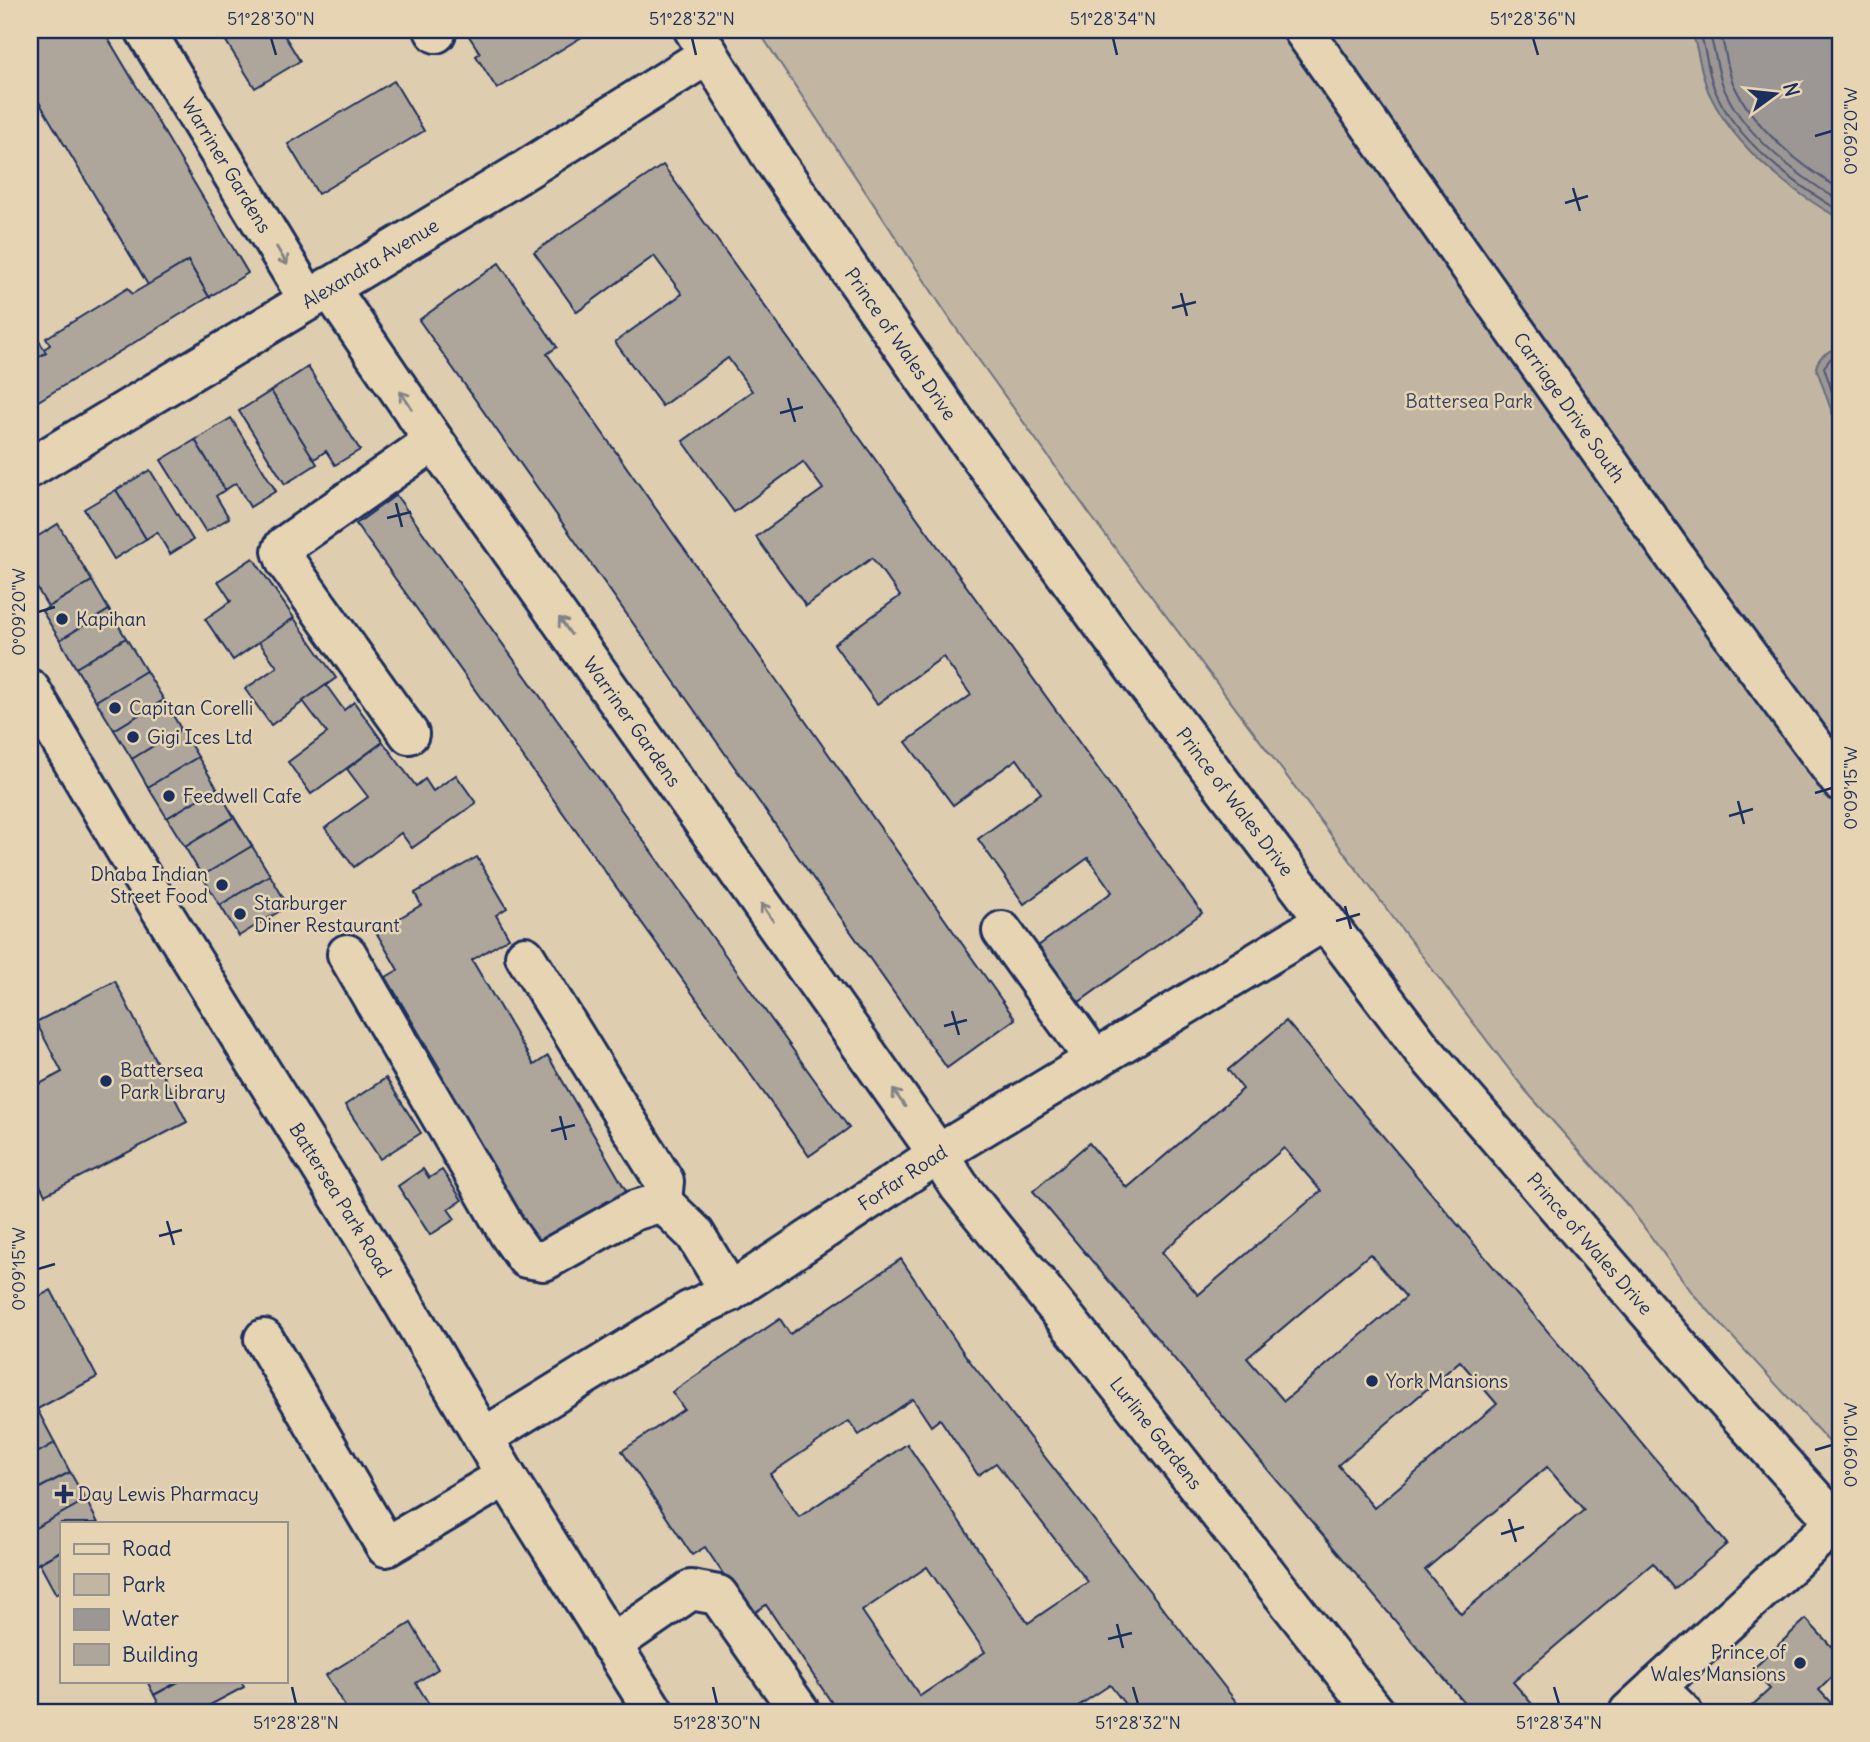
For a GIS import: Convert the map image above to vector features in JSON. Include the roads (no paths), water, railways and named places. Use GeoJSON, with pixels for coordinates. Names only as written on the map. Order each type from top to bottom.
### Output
{"type":"FeatureCollection","features":[{"type":"Feature","properties":{"kind":"main road","name":"Warriner Gardens"},"geometry":{"type":"LineString","coordinates":[[145,30],[319,293],[434,442],[938,1154]]}},
{"type":"Feature","properties":{"kind":"main road","name":"Carriage Drive South"},"geometry":{"type":"LineString","coordinates":[[1303,30],[1678,561],[1840,781]]}},
{"type":"Feature","properties":{"kind":"main road","name":"Alexandra Avenue"},"geometry":{"type":"LineString","coordinates":[[30,468],[517,175],[701,42]]}},
{"type":"Feature","properties":{"kind":"main road","name":"Prince of Wales Drive"},"geometry":{"type":"LineString","coordinates":[[701,42],[775,162],[953,419],[1138,673],[1422,1049],[1720,1394],[1838,1525]]}},
{"type":"Feature","properties":{"kind":"main road"},"geometry":{"type":"LineString","coordinates":[[409,734],[286,562],[282,551],[284,546],[434,442]]}},
{"type":"Feature","properties":{"kind":"main road","name":"Battersea Park Road"},"geometry":{"type":"LineString","coordinates":[[30,689],[160,908],[357,1225],[506,1476],[654,1712]]}},
{"type":"Feature","properties":{"kind":"main road","name":"Forfar Road"},"geometry":{"type":"LineString","coordinates":[[483,1438],[689,1311],[730,1292],[938,1154],[1325,921]]}},
{"type":"Feature","properties":{"kind":"main road"},"geometry":{"type":"LineString","coordinates":[[1002,931],[1095,1060]]}},
{"type":"Feature","properties":{"kind":"main road"},"geometry":{"type":"LineString","coordinates":[[347,954],[509,1234],[526,1258],[544,1261],[633,1211],[662,1202]]}},
{"type":"Feature","properties":{"kind":"main road"},"geometry":{"type":"LineString","coordinates":[[525,956],[664,1181],[662,1202]]}},
{"type":"Feature","properties":{"kind":"main road","name":"Lurline Gardens"},"geometry":{"type":"LineString","coordinates":[[938,1154],[959,1186],[1375,1712]]}},
{"type":"Feature","properties":{"kind":"main road"},"geometry":{"type":"LineString","coordinates":[[662,1202],[695,1234],[730,1292]]}},
{"type":"Feature","properties":{"kind":"main road"},"geometry":{"type":"LineString","coordinates":[[264,1339],[386,1547],[506,1476]]}},
{"type":"Feature","properties":{"kind":"main road"},"geometry":{"type":"LineString","coordinates":[[1655,1704],[1838,1525]]}},
{"type":"Feature","properties":{"kind":"main road"},"geometry":{"type":"LineString","coordinates":[[611,1645],[691,1590],[718,1595],[800,1712]]}},
{"type":"Feature","properties":{"kind":"water"},"geometry":{"type":"Polygon","coordinates":[[[1691,30],[1840,30],[1840,219],[1783,180],[1733,132],[1709,93],[1691,30]]]}},
{"type":"Feature","properties":{"kind":"water"},"geometry":{"type":"Polygon","coordinates":[[[1836,348],[1840,349],[1840,435],[1816,367],[1821,357],[1836,348]]]}},
{"type":"Feature","properties":{"kind":"place","name":"Kapihan"},"geometry":{"type":"Point","coordinates":[62,619]}},
{"type":"Feature","properties":{"kind":"place","name":"Capitan Corelli"},"geometry":{"type":"Point","coordinates":[115,708]}},
{"type":"Feature","properties":{"kind":"place","name":"Gigi Ices Ltd"},"geometry":{"type":"Point","coordinates":[133,737]}},
{"type":"Feature","properties":{"kind":"place","name":"Feedwell Cafe"},"geometry":{"type":"Point","coordinates":[169,796]}},
{"type":"Feature","properties":{"kind":"place","name":"Dhaba Indian Street Food"},"geometry":{"type":"Point","coordinates":[222,885]}},
{"type":"Feature","properties":{"kind":"place","name":"Starburger Diner Restaurant"},"geometry":{"type":"Point","coordinates":[240,914]}},
{"type":"Feature","properties":{"kind":"place","name":"Battersea Park Library"},"geometry":{"type":"Point","coordinates":[106,1081]}},
{"type":"Feature","properties":{"kind":"place","name":"York Mansions"},"geometry":{"type":"Point","coordinates":[1372,1381]}},
{"type":"Feature","properties":{"kind":"place","name":"Day Lewis Pharmacy"},"geometry":{"type":"Point","coordinates":[64,1494]}},
{"type":"Feature","properties":{"kind":"place","name":"Prince of Wales Mansions"},"geometry":{"type":"Point","coordinates":[1800,1663]}},
{"type":"Feature","properties":{"kind":"park label","name":"Battersea Park"},"geometry":{"type":"Point","coordinates":[1469,401]}}]}
